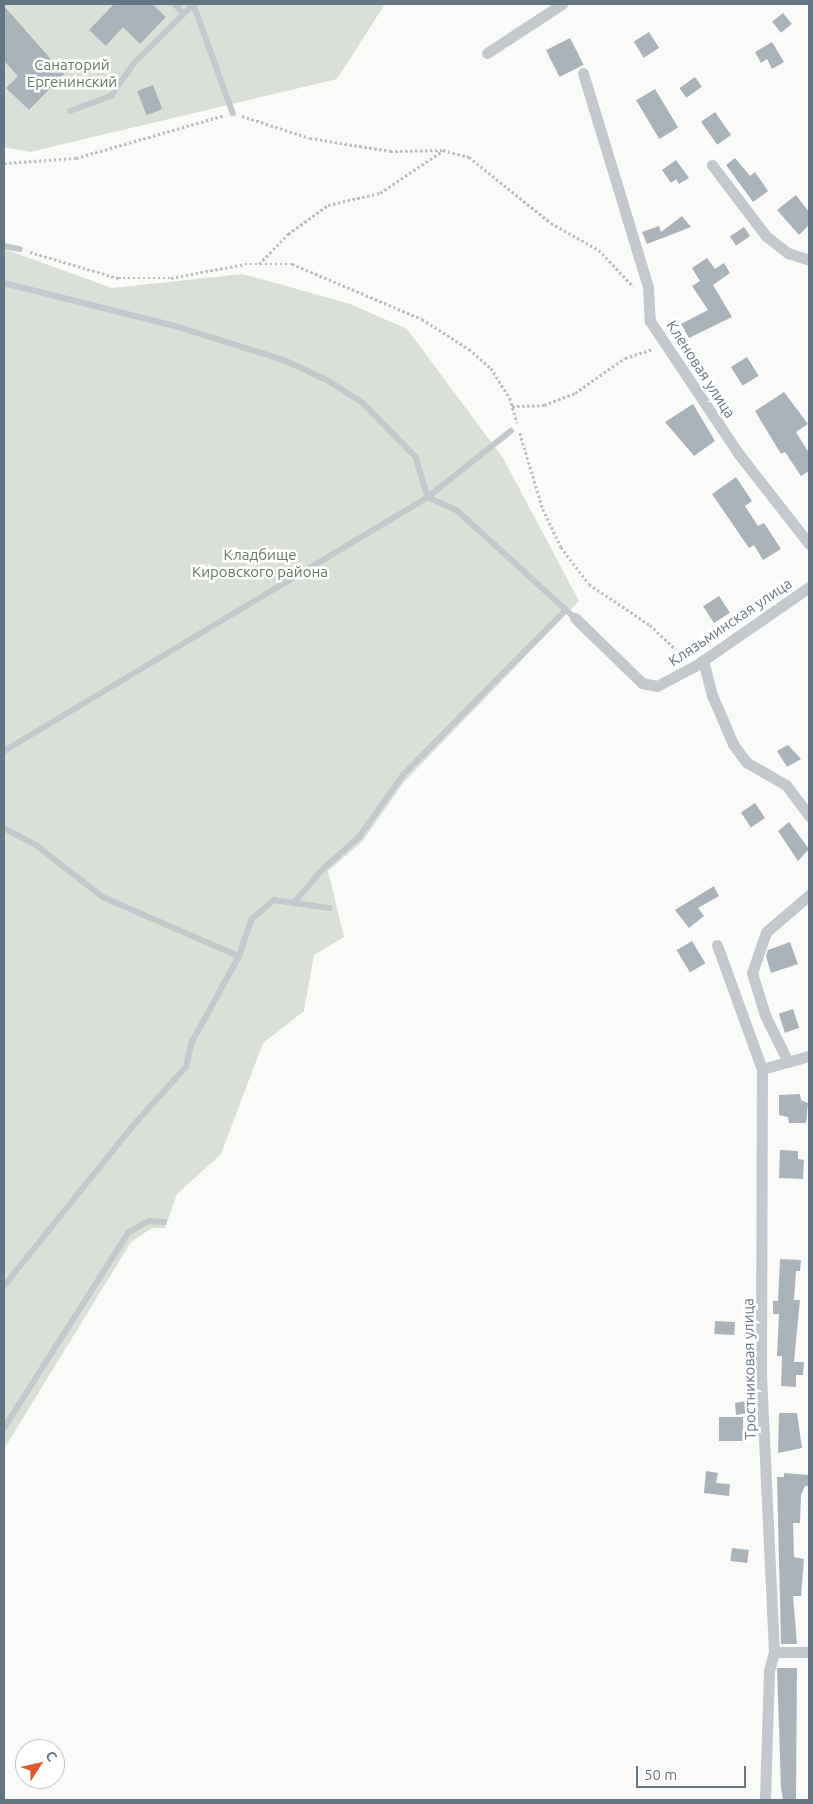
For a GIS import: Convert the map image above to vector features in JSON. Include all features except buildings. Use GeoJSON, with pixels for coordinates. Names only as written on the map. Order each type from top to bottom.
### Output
{"type":"FeatureCollection","features":[{"type":"Feature","properties":{"kind":"street"},"geometry":{"type":"LineString","coordinates":[[487,53],[562,4]]}},
{"type":"Feature","properties":{"kind":"street","name":"Кленовая улица"},"geometry":{"type":"LineString","coordinates":[[583,73],[648,287],[650,321],[738,453],[809,544]]}},
{"type":"Feature","properties":{"kind":"street"},"geometry":{"type":"LineString","coordinates":[[712,165],[766,236],[788,253],[809,260]]}},
{"type":"Feature","properties":{"kind":"street","name":"Клязьминская улица"},"geometry":{"type":"LineString","coordinates":[[575,618],[642,683],[656,686],[699,663],[809,587]]}},
{"type":"Feature","properties":{"kind":"street"},"geometry":{"type":"LineString","coordinates":[[699,663],[733,744],[746,762],[786,785],[809,816]]}},
{"type":"Feature","properties":{"kind":"street"},"geometry":{"type":"LineString","coordinates":[[788,1062],[765,1015],[752,973],[766,932],[808,900]]}},
{"type":"Feature","properties":{"kind":"street","name":"Тростниковая улица"},"geometry":{"type":"LineString","coordinates":[[717,945],[762,1069],[762,1376],[774,1652],[769,1671],[765,1800]]}},
{"type":"Feature","properties":{"kind":"street"},"geometry":{"type":"LineString","coordinates":[[762,1069],[809,1056]]}},
{"type":"Feature","properties":{"kind":"street"},"geometry":{"type":"LineString","coordinates":[[774,1652],[809,1652]]}},
{"type":"Feature","properties":{"kind":"lane"},"geometry":{"type":"LineString","coordinates":[[175,4],[184,13]]}},
{"type":"Feature","properties":{"kind":"lane"},"geometry":{"type":"LineString","coordinates":[[70,111],[111,96],[134,63],[194,4],[233,113]]}},
{"type":"Feature","properties":{"kind":"lane"},"geometry":{"type":"LineString","coordinates":[[4,246],[20,249]]}},
{"type":"Feature","properties":{"kind":"lane"},"geometry":{"type":"LineString","coordinates":[[4,283],[175,326],[284,360],[329,381],[363,403],[416,457],[428,497],[458,511],[564,612],[575,618]]}},
{"type":"Feature","properties":{"kind":"lane"},"geometry":{"type":"LineString","coordinates":[[4,751],[428,497],[510,431]]}},
{"type":"Feature","properties":{"kind":"lane"},"geometry":{"type":"LineString","coordinates":[[294,903],[323,869],[359,837],[403,775],[564,612]]}},
{"type":"Feature","properties":{"kind":"lane"},"geometry":{"type":"LineString","coordinates":[[4,828],[36,845],[103,897],[239,956]]}},
{"type":"Feature","properties":{"kind":"lane"},"geometry":{"type":"LineString","coordinates":[[4,1286],[131,1128],[186,1067],[192,1042],[239,956],[252,919],[274,900],[329,908]]}},
{"type":"Feature","properties":{"kind":"lane"},"geometry":{"type":"LineString","coordinates":[[4,1428],[128,1233],[149,1221],[164,1222]]}},
{"type":"Feature","properties":{"kind":"path"},"geometry":{"type":"LineString","coordinates":[[4,163],[76,158],[233,113],[310,138],[390,151],[443,150],[469,156],[551,223],[599,250],[638,295]]}},
{"type":"Feature","properties":{"kind":"path"},"geometry":{"type":"LineString","coordinates":[[258,264],[288,234],[328,205],[380,193],[443,150]]}},
{"type":"Feature","properties":{"kind":"path"},"geometry":{"type":"LineString","coordinates":[[20,249],[118,278],[171,278],[258,264],[292,264],[422,319],[491,368],[512,406],[543,509],[561,547],[589,584],[650,625],[699,663]]}},
{"type":"Feature","properties":{"kind":"path"},"geometry":{"type":"LineString","coordinates":[[512,406],[544,405],[576,393],[625,358],[667,346]]}},
{"type":"Feature","properties":{"kind":"green space","name":"Санаторий Ергенинский"},"geometry":{"type":"Polygon","coordinates":[[[4,4],[385,4],[337,79],[30,152],[4,147],[4,4]]]}},
{"type":"Feature","properties":{"kind":"green space","name":"Кладбище Кировского района"},"geometry":{"type":"Polygon","coordinates":[[[4,249],[112,288],[243,274],[350,304],[407,329],[503,458],[579,601],[404,782],[362,842],[328,871],[344,937],[314,955],[304,1011],[263,1043],[221,1154],[177,1194],[165,1228],[152,1228],[131,1242],[4,1449],[4,249]]]}}]}
